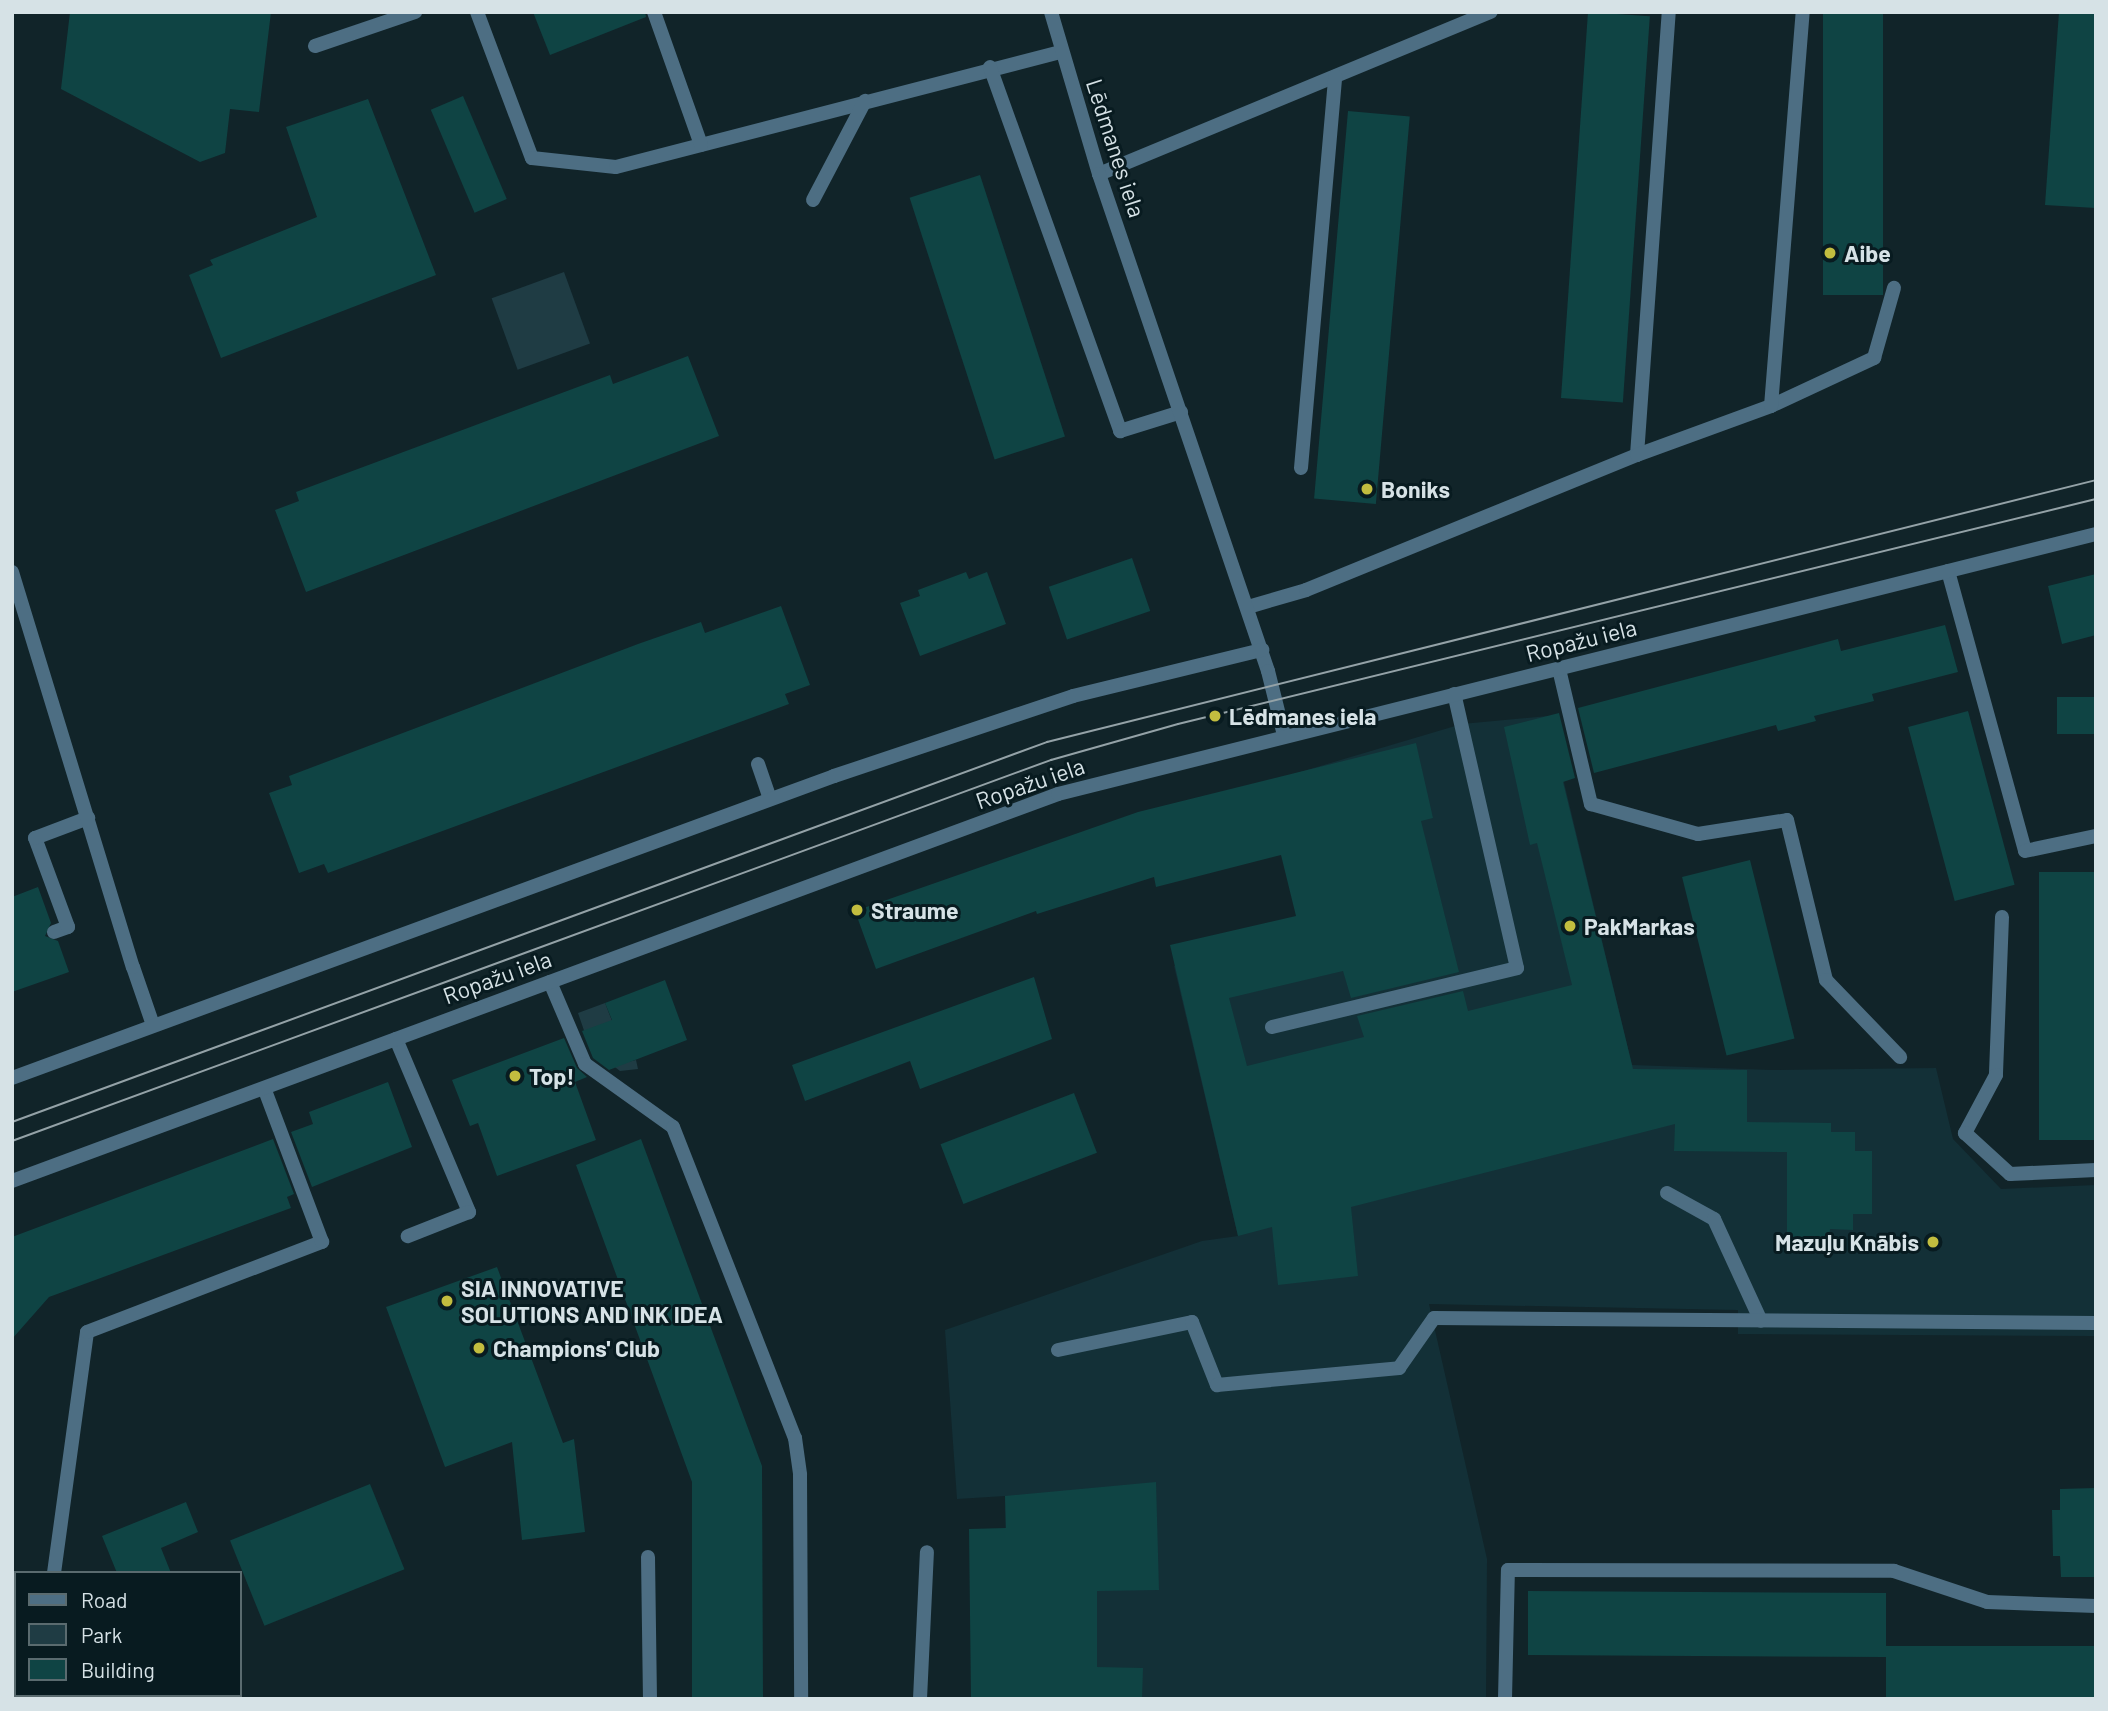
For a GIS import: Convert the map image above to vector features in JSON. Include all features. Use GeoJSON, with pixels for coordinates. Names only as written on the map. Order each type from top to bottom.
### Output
{"type":"FeatureCollection","features":[{"type":"Feature","properties":{"kind":"street"},"geometry":{"type":"LineString","coordinates":[[315,46],[415,12]]}},
{"type":"Feature","properties":{"kind":"street"},"geometry":{"type":"LineString","coordinates":[[477,12],[532,158],[616,167],[990,67],[1061,52]]}},
{"type":"Feature","properties":{"kind":"street"},"geometry":{"type":"LineString","coordinates":[[654,12],[701,145]]}},
{"type":"Feature","properties":{"kind":"street","name":"Lēdmanes iela"},"geometry":{"type":"LineString","coordinates":[[1051,12],[1099,174],[1262,650],[1284,736]]}},
{"type":"Feature","properties":{"kind":"street"},"geometry":{"type":"LineString","coordinates":[[1099,174],[1490,12]]}},
{"type":"Feature","properties":{"kind":"street"},"geometry":{"type":"LineString","coordinates":[[1637,455],[1669,12]]}},
{"type":"Feature","properties":{"kind":"street"},"geometry":{"type":"LineString","coordinates":[[1771,406],[1803,12]]}},
{"type":"Feature","properties":{"kind":"street"},"geometry":{"type":"LineString","coordinates":[[990,67],[1120,430],[1181,412]]}},
{"type":"Feature","properties":{"kind":"street"},"geometry":{"type":"LineString","coordinates":[[1301,468],[1335,76]]}},
{"type":"Feature","properties":{"kind":"street"},"geometry":{"type":"LineString","coordinates":[[813,200],[865,101]]}},
{"type":"Feature","properties":{"kind":"street"},"geometry":{"type":"LineString","coordinates":[[1248,607],[1306,590],[1637,455],[1771,406],[1874,358],[1894,288]]}},
{"type":"Feature","properties":{"kind":"street","name":"Ropažu iela"},"geometry":{"type":"LineString","coordinates":[[12,1181],[265,1090],[1059,794],[2096,534]]}},
{"type":"Feature","properties":{"kind":"street"},"geometry":{"type":"LineString","coordinates":[[1948,570],[2025,850],[2096,836]]}},
{"type":"Feature","properties":{"kind":"street"},"geometry":{"type":"LineString","coordinates":[[12,572],[153,1025]]}},
{"type":"Feature","properties":{"kind":"street"},"geometry":{"type":"LineString","coordinates":[[12,1078],[770,799],[1073,696],[1262,650]]}},
{"type":"Feature","properties":{"kind":"street"},"geometry":{"type":"LineString","coordinates":[[1559,669],[1591,804],[1699,834],[1787,820],[1826,980],[1900,1056]]}},
{"type":"Feature","properties":{"kind":"street"},"geometry":{"type":"LineString","coordinates":[[1272,1027],[1517,968],[1454,694]]}},
{"type":"Feature","properties":{"kind":"street"},"geometry":{"type":"LineString","coordinates":[[758,764],[770,799]]}},
{"type":"Feature","properties":{"kind":"street"},"geometry":{"type":"LineString","coordinates":[[54,932],[68,927],[36,838],[88,818]]}},
{"type":"Feature","properties":{"kind":"street"},"geometry":{"type":"LineString","coordinates":[[2002,917],[1996,1075],[1965,1133],[2010,1174],[2096,1170]]}},
{"type":"Feature","properties":{"kind":"street"},"geometry":{"type":"LineString","coordinates":[[550,982],[584,1064],[673,1127],[795,1438],[800,1475],[801,1699]]}},
{"type":"Feature","properties":{"kind":"street"},"geometry":{"type":"LineString","coordinates":[[396,1039],[469,1212],[408,1236]]}},
{"type":"Feature","properties":{"kind":"street"},"geometry":{"type":"LineString","coordinates":[[54,1571],[87,1332],[322,1241],[265,1090]]}},
{"type":"Feature","properties":{"kind":"street"},"geometry":{"type":"LineString","coordinates":[[1667,1192],[1714,1219],[1761,1321]]}},
{"type":"Feature","properties":{"kind":"street"},"geometry":{"type":"LineString","coordinates":[[1058,1350],[1192,1322],[1217,1385],[1399,1368],[1434,1318],[2096,1323]]}},
{"type":"Feature","properties":{"kind":"street"},"geometry":{"type":"LineString","coordinates":[[920,1699],[927,1552]]}},
{"type":"Feature","properties":{"kind":"street"},"geometry":{"type":"LineString","coordinates":[[648,1557],[650,1699]]}},
{"type":"Feature","properties":{"kind":"street"},"geometry":{"type":"LineString","coordinates":[[1505,1699],[1508,1570],[1894,1572],[1987,1602],[2096,1605]]}},
{"type":"Feature","properties":{"kind":"shaded area"},"geometry":{"type":"Polygon","coordinates":[[[1548,716],[1632,1065],[1771,1070],[1936,1068],[1953,1139],[2001,1189],[2096,1185],[2096,1336],[1738,1334],[1738,1310],[1429,1304],[1487,1559],[1486,1699],[1008,1699],[1005,1496],[957,1499],[945,1330],[1202,1241],[1238,1236],[1174,966],[1318,933],[1280,778],[1462,724],[1548,716]]]}},
{"type":"Feature","properties":{"kind":"green space"},"geometry":{"type":"Polygon","coordinates":[[[564,272],[590,343],[518,370],[492,298],[564,272]]]}},
{"type":"Feature","properties":{"kind":"green space"},"geometry":{"type":"Polygon","coordinates":[[[605,1003],[628,1062],[636,1060],[638,1069],[620,1071],[590,1048],[578,1013],[605,1003]]]}},
{"type":"Feature","properties":{"kind":"building"},"geometry":{"type":"Polygon","coordinates":[[[70,12],[271,12],[259,112],[230,109],[225,153],[200,162],[61,89],[70,12]]]}},
{"type":"Feature","properties":{"kind":"building"},"geometry":{"type":"Polygon","coordinates":[[[533,12],[645,12],[646,17],[550,55],[533,12]]]}},
{"type":"Feature","properties":{"kind":"building"},"geometry":{"type":"Polygon","coordinates":[[[1588,12],[1650,16],[1623,402],[1561,398],[1588,12]]]}},
{"type":"Feature","properties":{"kind":"building"},"geometry":{"type":"Polygon","coordinates":[[[1823,12],[1883,12],[1883,295],[1823,295],[1823,12]]]}},
{"type":"Feature","properties":{"kind":"building"},"geometry":{"type":"Polygon","coordinates":[[[2059,12],[2096,12],[2096,208],[2045,205],[2059,12]]]}},
{"type":"Feature","properties":{"kind":"building"},"geometry":{"type":"Polygon","coordinates":[[[463,96],[507,199],[475,213],[431,110],[463,96]]]}},
{"type":"Feature","properties":{"kind":"building"},"geometry":{"type":"Polygon","coordinates":[[[368,99],[436,275],[221,358],[189,275],[213,265],[210,260],[317,217],[286,127],[368,99]]]}},
{"type":"Feature","properties":{"kind":"building"},"geometry":{"type":"Polygon","coordinates":[[[1348,111],[1410,116],[1376,504],[1314,499],[1348,111]]]}},
{"type":"Feature","properties":{"kind":"building"},"geometry":{"type":"Polygon","coordinates":[[[980,175],[1065,437],[995,459],[910,198],[980,175]]]}},
{"type":"Feature","properties":{"kind":"building"},"geometry":{"type":"Polygon","coordinates":[[[688,356],[719,436],[306,592],[275,510],[299,501],[296,492],[610,375],[613,384],[688,356]]]}},
{"type":"Feature","properties":{"kind":"building"},"geometry":{"type":"Polygon","coordinates":[[[1132,558],[1150,611],[1067,640],[1049,587],[1132,558]]]}},
{"type":"Feature","properties":{"kind":"building"},"geometry":{"type":"Polygon","coordinates":[[[966,572],[969,579],[987,572],[1006,624],[920,656],[900,603],[920,596],[918,590],[966,572]]]}},
{"type":"Feature","properties":{"kind":"building"},"geometry":{"type":"Polygon","coordinates":[[[2096,574],[2096,635],[2062,644],[2048,586],[2096,574]]]}},
{"type":"Feature","properties":{"kind":"building"},"geometry":{"type":"Polygon","coordinates":[[[781,606],[810,685],[785,694],[789,704],[328,873],[324,864],[299,873],[269,793],[292,785],[289,776],[701,622],[705,633],[781,606]]]}},
{"type":"Feature","properties":{"kind":"building"},"geometry":{"type":"Polygon","coordinates":[[[1945,625],[1958,672],[1872,694],[1874,701],[1814,716],[1816,721],[1778,731],[1776,725],[1594,773],[1578,708],[1838,639],[1841,651],[1945,625]]]}},
{"type":"Feature","properties":{"kind":"building"},"geometry":{"type":"Polygon","coordinates":[[[2057,697],[2096,697],[2096,734],[2057,734],[2057,697]]]}},
{"type":"Feature","properties":{"kind":"building"},"geometry":{"type":"Polygon","coordinates":[[[1968,711],[2015,885],[1955,901],[1908,727],[1968,711]]]}},
{"type":"Feature","properties":{"kind":"building"},"geometry":{"type":"Polygon","coordinates":[[[1559,713],[1575,778],[1563,782],[1633,1069],[1747,1070],[1747,1122],[1831,1123],[1831,1132],[1855,1132],[1855,1151],[1872,1151],[1872,1214],[1853,1214],[1853,1230],[1830,1229],[1829,1237],[1787,1237],[1787,1152],[1674,1151],[1675,1124],[1351,1207],[1358,1276],[1278,1285],[1272,1227],[1238,1236],[1170,945],[1296,916],[1281,855],[1156,887],[1154,877],[1037,914],[1036,911],[876,969],[855,911],[1138,812],[1416,743],[1433,818],[1421,821],[1459,972],[1351,998],[1343,971],[1229,998],[1247,1066],[1364,1037],[1357,1016],[1463,991],[1468,1011],[1572,985],[1537,843],[1530,845],[1504,727],[1559,713]]]}},
{"type":"Feature","properties":{"kind":"building"},"geometry":{"type":"Polygon","coordinates":[[[1750,860],[1795,1039],[1727,1055],[1682,877],[1750,860]]]}},
{"type":"Feature","properties":{"kind":"building"},"geometry":{"type":"Polygon","coordinates":[[[2039,872],[2096,872],[2096,1140],[2039,1140],[2039,872]]]}},
{"type":"Feature","properties":{"kind":"building"},"geometry":{"type":"Polygon","coordinates":[[[38,887],[51,923],[45,936],[58,941],[69,972],[12,992],[12,897],[38,887]]]}},
{"type":"Feature","properties":{"kind":"building"},"geometry":{"type":"Polygon","coordinates":[[[1034,977],[1052,1039],[920,1089],[910,1061],[805,1101],[792,1065],[1034,977]]]}},
{"type":"Feature","properties":{"kind":"building"},"geometry":{"type":"Polygon","coordinates":[[[665,980],[687,1040],[609,1070],[593,1058],[582,1031],[612,1020],[605,1003],[665,980]]]}},
{"type":"Feature","properties":{"kind":"building"},"geometry":{"type":"Polygon","coordinates":[[[564,1038],[577,1068],[587,1077],[575,1082],[596,1140],[497,1176],[478,1123],[470,1126],[452,1080],[564,1038]]]}},
{"type":"Feature","properties":{"kind":"building"},"geometry":{"type":"Polygon","coordinates":[[[388,1082],[412,1147],[312,1187],[291,1132],[313,1124],[309,1112],[388,1082]]]}},
{"type":"Feature","properties":{"kind":"building"},"geometry":{"type":"Polygon","coordinates":[[[1074,1093],[1097,1153],[963,1204],[940,1144],[1074,1093]]]}},
{"type":"Feature","properties":{"kind":"building"},"geometry":{"type":"Polygon","coordinates":[[[273,1139],[294,1194],[287,1197],[291,1208],[49,1297],[12,1339],[12,1237],[273,1139]]]}},
{"type":"Feature","properties":{"kind":"building"},"geometry":{"type":"Polygon","coordinates":[[[641,1139],[762,1466],[763,1699],[692,1699],[692,1482],[576,1165],[641,1139]]]}},
{"type":"Feature","properties":{"kind":"building"},"geometry":{"type":"Polygon","coordinates":[[[497,1267],[563,1443],[574,1439],[585,1532],[522,1540],[512,1442],[445,1467],[386,1307],[497,1267]]]}},
{"type":"Feature","properties":{"kind":"building"},"geometry":{"type":"Polygon","coordinates":[[[1156,1482],[1159,1590],[1097,1591],[1097,1667],[1143,1668],[1142,1699],[971,1699],[969,1529],[1006,1528],[1005,1496],[1156,1482]]]}},
{"type":"Feature","properties":{"kind":"building"},"geometry":{"type":"Polygon","coordinates":[[[370,1484],[404,1569],[264,1626],[230,1541],[370,1484]]]}},
{"type":"Feature","properties":{"kind":"building"},"geometry":{"type":"Polygon","coordinates":[[[2096,1488],[2096,1577],[2061,1577],[2060,1556],[2053,1556],[2052,1510],[2060,1510],[2060,1489],[2096,1488]]]}},
{"type":"Feature","properties":{"kind":"building"},"geometry":{"type":"Polygon","coordinates":[[[186,1502],[198,1532],[161,1548],[170,1571],[116,1571],[102,1536],[186,1502]]]}},
{"type":"Feature","properties":{"kind":"building"},"geometry":{"type":"Polygon","coordinates":[[[1528,1591],[1886,1593],[1886,1646],[2096,1646],[2096,1699],[1886,1699],[1886,1657],[1528,1655],[1528,1591]]]}},
{"type":"Feature","properties":{"kind":"tram line"},"geometry":{"type":"LineString","coordinates":[[12,1122],[1047,742],[2096,480]]}},
{"type":"Feature","properties":{"kind":"tram line"},"geometry":{"type":"LineString","coordinates":[[12,1141],[1051,760],[1178,724],[2096,499]]}},
{"type":"Feature","properties":{"kind":"place","name":"Aibe"},"geometry":{"type":"Point","coordinates":[1830,253]}},
{"type":"Feature","properties":{"kind":"place","name":"Boniks"},"geometry":{"type":"Point","coordinates":[1367,489]}},
{"type":"Feature","properties":{"kind":"place","name":"Lēdmanes iela"},"geometry":{"type":"Point","coordinates":[1215,716]}},
{"type":"Feature","properties":{"kind":"place","name":"Straume"},"geometry":{"type":"Point","coordinates":[857,910]}},
{"type":"Feature","properties":{"kind":"place","name":"PakMarkas"},"geometry":{"type":"Point","coordinates":[1570,926]}},
{"type":"Feature","properties":{"kind":"place","name":"Top!"},"geometry":{"type":"Point","coordinates":[515,1076]}},
{"type":"Feature","properties":{"kind":"place","name":"Mazuļu Knābis"},"geometry":{"type":"Point","coordinates":[1933,1242]}},
{"type":"Feature","properties":{"kind":"place","name":"SIA INNOVATIVE SOLUTIONS AND INK IDEA"},"geometry":{"type":"Point","coordinates":[447,1301]}},
{"type":"Feature","properties":{"kind":"place","name":"Champions' Club"},"geometry":{"type":"Point","coordinates":[479,1348]}}]}
